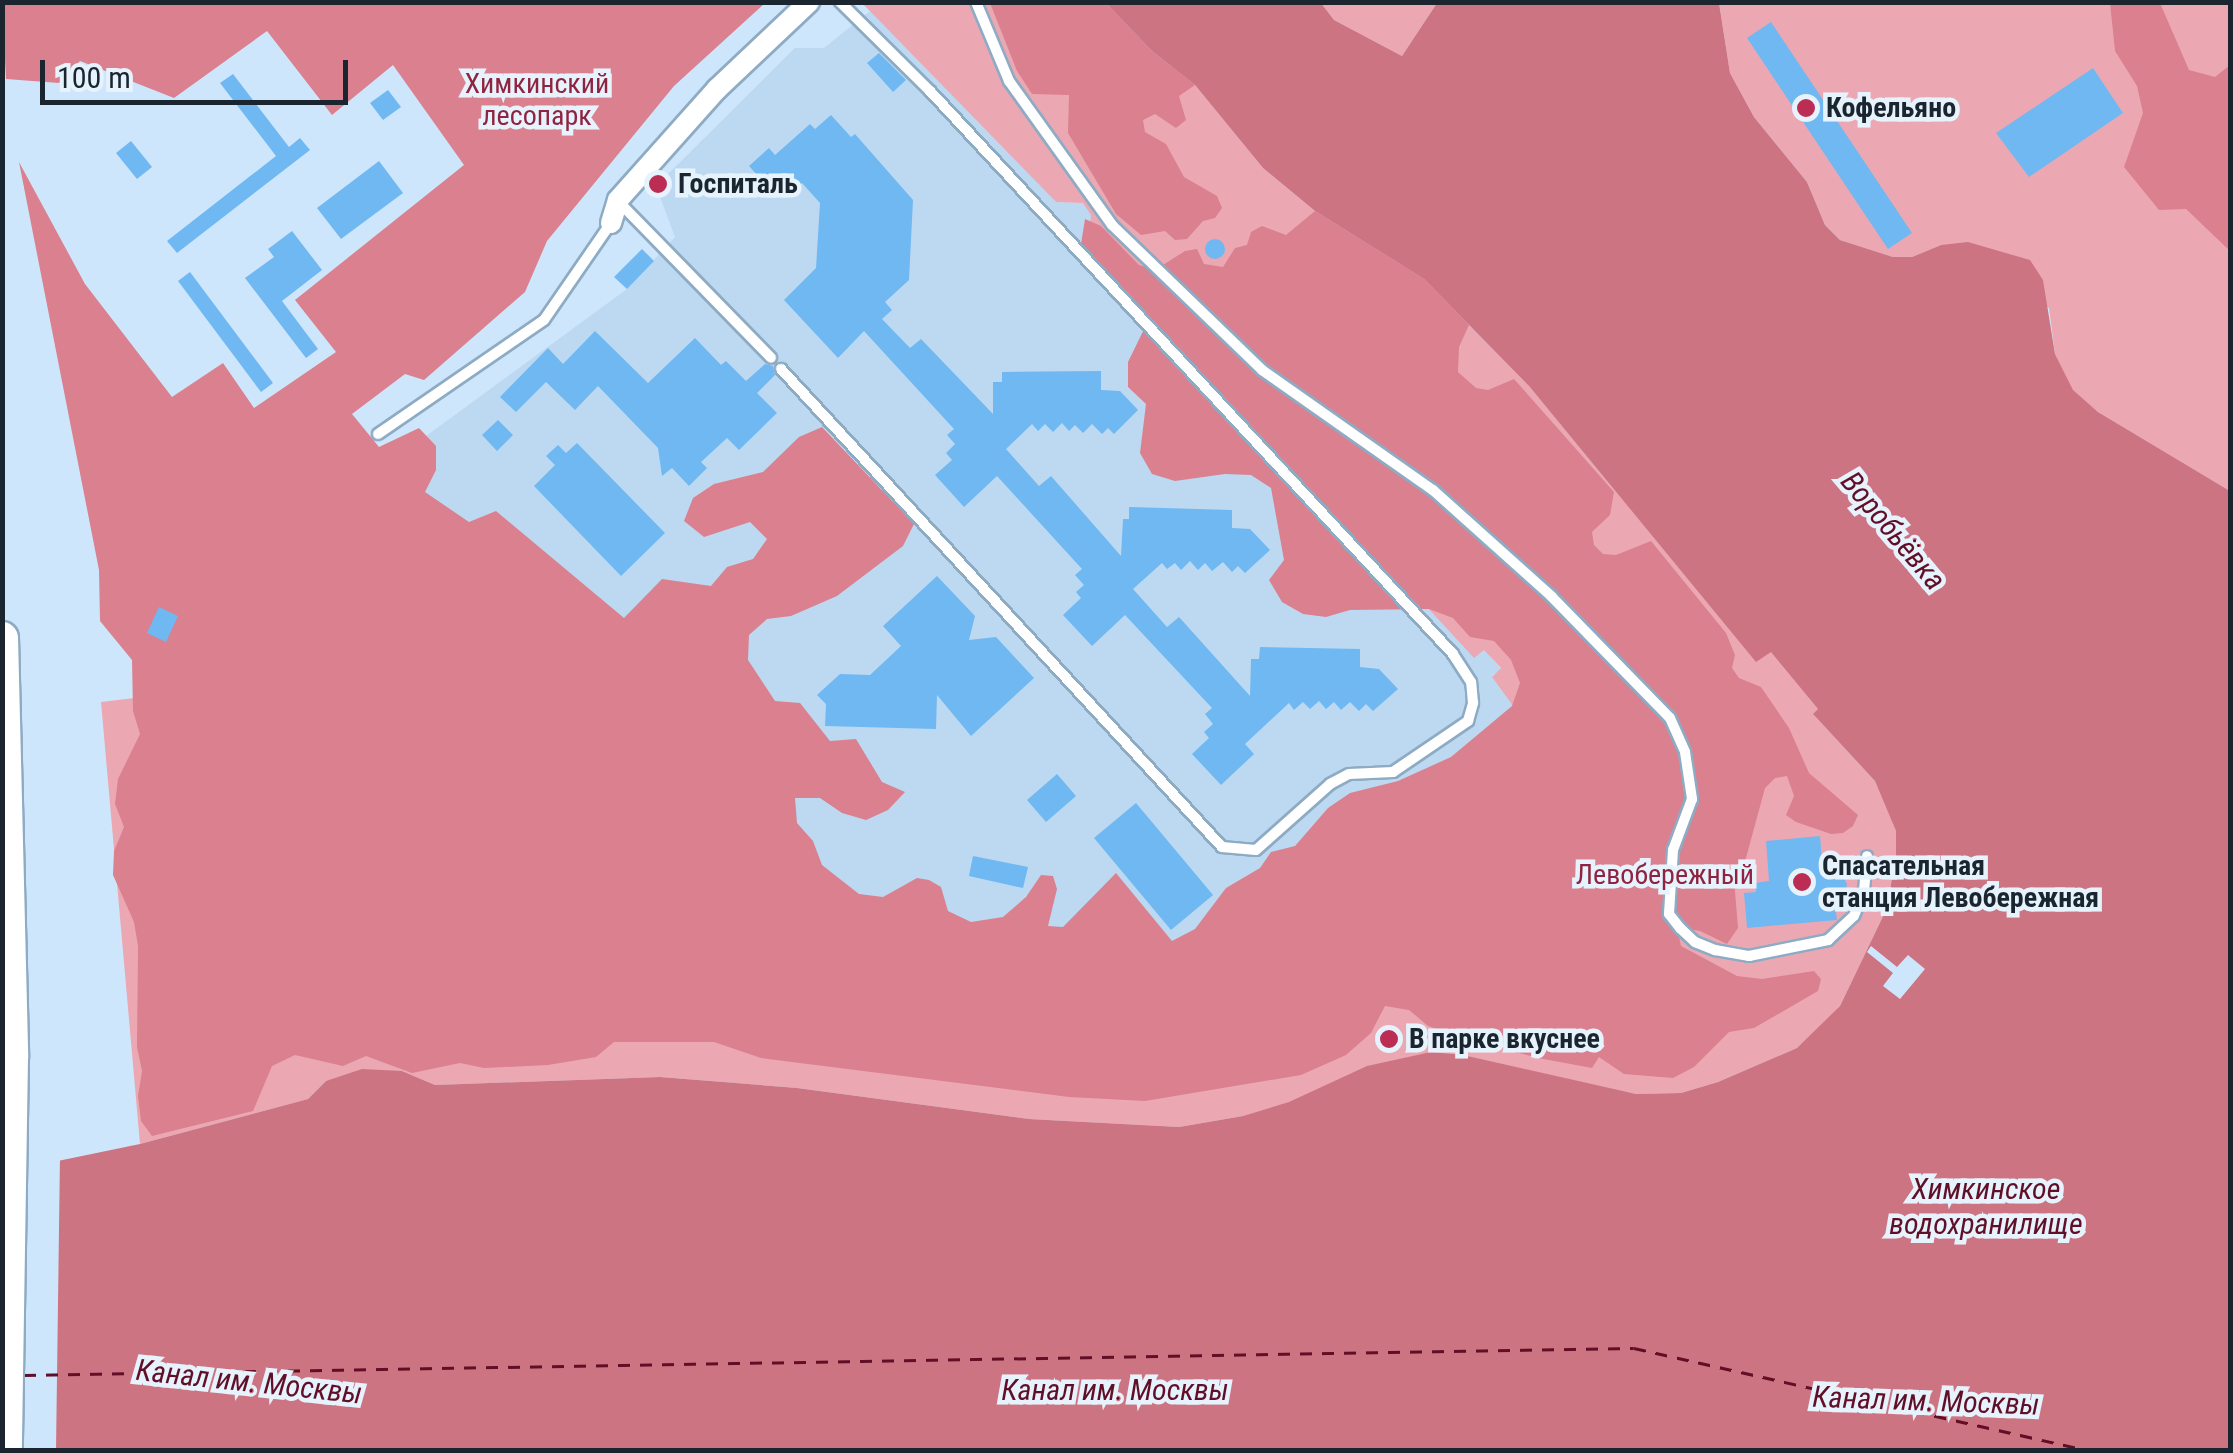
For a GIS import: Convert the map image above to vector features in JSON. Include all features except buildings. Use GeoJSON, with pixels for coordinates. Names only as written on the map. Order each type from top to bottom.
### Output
{"type":"FeatureCollection","features":[{"type":"Feature","properties":{"kind":"highway"},"geometry":{"type":"LineString","coordinates":[[2,638],[12,1057],[6,1450]]}},
{"type":"Feature","properties":{"kind":"street"},"geometry":{"type":"LineString","coordinates":[[611,223],[618,200],[717,89],[809,2]]}},
{"type":"Feature","properties":{"kind":"lane"},"geometry":{"type":"LineString","coordinates":[[781,369],[1222,847],[1256,850],[1330,784],[1349,774],[1393,772],[1468,721],[1474,704],[1471,682],[1452,654],[930,90],[840,2]]}},
{"type":"Feature","properties":{"kind":"lane"},"geometry":{"type":"LineString","coordinates":[[976,2],[1010,82],[1112,225],[1262,370],[1433,490],[1552,596],[1670,718],[1685,752],[1692,799],[1673,850],[1669,914],[1680,928],[1715,950],[1748,956],[1828,940],[1854,916],[1864,891],[1868,856]]}},
{"type":"Feature","properties":{"kind":"lane"},"geometry":{"type":"LineString","coordinates":[[618,200],[771,358]]}},
{"type":"Feature","properties":{"kind":"lane"},"geometry":{"type":"LineString","coordinates":[[378,434],[544,320],[611,223]]}},
{"type":"Feature","properties":{"kind":"shaded area"},"geometry":{"type":"Polygon","coordinates":[[[870,11],[1056,202],[1083,203],[1474,657],[1484,649],[1501,669],[1492,676],[1523,718],[1176,992],[947,1023],[295,545],[422,439],[627,289],[675,237],[656,186],[795,48],[824,48],[870,11]]]}},
{"type":"Feature","properties":{"kind":"green space","name":"Химкинский лесопарк"},"geometry":{"type":"Polygon","coordinates":[[[2,3],[765,3],[674,86],[547,241],[525,292],[424,380],[405,374],[352,414],[379,447],[419,428],[436,446],[436,470],[425,492],[469,522],[496,511],[624,618],[662,579],[711,586],[727,567],[753,559],[767,539],[750,522],[704,537],[684,521],[693,498],[714,484],[763,472],[799,437],[822,427],[914,524],[903,546],[837,596],[791,616],[767,619],[749,635],[748,660],[775,701],[800,703],[830,741],[856,739],[882,782],[905,792],[888,810],[866,820],[842,813],[820,798],[795,798],[797,823],[813,841],[822,865],[859,894],[883,897],[917,878],[929,880],[941,887],[948,911],[971,922],[1003,917],[1026,897],[1041,875],[1053,876],[1057,889],[1048,926],[1063,927],[1116,873],[1172,941],[1195,929],[1226,888],[1260,868],[1271,852],[1295,846],[1328,808],[1350,793],[1398,781],[1451,757],[1512,706],[1520,683],[1511,660],[1494,641],[1470,637],[1453,618],[1429,609],[1350,610],[1326,617],[1303,614],[1282,602],[1269,580],[1284,560],[1271,488],[1251,475],[1225,474],[1175,481],[1152,474],[1140,453],[1146,404],[1128,387],[1128,362],[1150,317],[1081,244],[1085,219],[1101,226],[1139,265],[1155,270],[1185,251],[1197,249],[1204,264],[1223,267],[1235,248],[1247,245],[1251,232],[1262,226],[1286,235],[1315,211],[1424,279],[1469,325],[1459,347],[1458,372],[1476,388],[1488,390],[1514,379],[1614,492],[1610,515],[1592,532],[1594,545],[1603,554],[1616,555],[1651,541],[1726,633],[1735,655],[1732,668],[1739,678],[1761,687],[1789,728],[1809,773],[1858,815],[1853,826],[1843,833],[1831,834],[1796,822],[1786,815],[1794,796],[1787,776],[1775,778],[1765,788],[1746,858],[1734,879],[1738,928],[1727,944],[1700,931],[1677,927],[1681,946],[1737,976],[1762,979],[1814,971],[1821,979],[1818,991],[1754,1028],[1729,1032],[1694,1067],[1673,1078],[1624,1074],[1599,1057],[1592,1068],[1538,1058],[1451,1034],[1428,1026],[1409,1010],[1385,1006],[1371,1033],[1346,1055],[1301,1075],[1145,1101],[1069,1097],[761,1058],[714,1042],[614,1042],[596,1057],[548,1065],[484,1068],[460,1063],[412,1073],[366,1056],[343,1066],[295,1055],[272,1066],[253,1111],[152,1136],[141,1121],[138,1096],[142,1071],[137,1047],[138,946],[134,922],[113,875],[114,851],[124,827],[115,804],[118,779],[140,734],[133,711],[132,660],[100,621],[99,570],[19,162],[85,284],[172,397],[223,363],[254,408],[336,352],[295,300],[464,165],[393,65],[332,115],[267,31],[174,98],[80,61],[59,83],[6,79],[2,3]]]}},
{"type":"Feature","properties":{"kind":"green space","name":"Левобережный"},"geometry":{"type":"Polygon","coordinates":[[[862,3],[1106,3],[1152,51],[1195,85],[1263,168],[1315,211],[1424,279],[1529,386],[1756,661],[1771,651],[1819,710],[1814,715],[1875,781],[1887,807],[1896,831],[1896,854],[1887,908],[1840,1006],[1819,1029],[1797,1048],[1718,1082],[1681,1093],[1636,1094],[1590,1086],[1463,1055],[1243,1116],[1179,1127],[1029,1119],[797,1088],[660,1077],[435,1085],[402,1071],[326,1081],[308,1099],[140,1144],[101,702],[226,687],[241,832],[1176,992],[1522,718],[1492,677],[1501,668],[1484,650],[1474,658],[1089,240],[1091,215],[1083,203],[1056,202],[862,3]]]}},
{"type":"Feature","properties":{"kind":"green space"},"geometry":{"type":"Polygon","coordinates":[[[990,3],[1106,3],[1152,51],[1195,85],[1179,96],[1186,120],[1176,128],[1155,114],[1143,120],[1145,132],[1166,144],[1184,177],[1217,196],[1222,208],[1215,218],[1203,221],[1187,239],[1175,240],[1165,231],[1141,235],[1116,214],[1068,133],[1069,95],[1032,94],[1017,71],[990,3]]]}},
{"type":"Feature","properties":{"kind":"green space"},"geometry":{"type":"Polygon","coordinates":[[[1321,3],[1437,3],[1402,56],[1334,20],[1321,3]]]}},
{"type":"Feature","properties":{"kind":"green space"},"geometry":{"type":"Polygon","coordinates":[[[1719,3],[2230,3],[2230,491],[2098,412],[2072,390],[2055,354],[2049,308],[1941,245],[1912,257],[1893,257],[1840,240],[1825,225],[1807,182],[1754,117],[1730,73],[1719,3]]]}},
{"type":"Feature","properties":{"kind":"green space"},"geometry":{"type":"Polygon","coordinates":[[[2110,3],[2160,3],[2189,70],[2215,77],[2230,65],[2230,251],[2186,209],[2159,210],[2124,167],[2143,113],[2137,86],[2115,51],[2110,3]]]}},
{"type":"Feature","properties":{"kind":"water","name":"Химкинское водохранилище"},"geometry":{"type":"Polygon","coordinates":[[[1106,3],[1321,3],[1334,20],[1402,56],[1437,3],[1719,3],[1730,73],[1754,117],[1807,182],[1825,225],[1840,240],[1893,257],[1912,257],[1941,245],[1968,242],[2030,260],[2043,280],[2055,354],[2073,390],[2098,412],[2230,491],[2230,1450],[3,1450],[48,1163],[140,1144],[308,1099],[326,1081],[362,1069],[402,1071],[435,1085],[660,1077],[797,1088],[1029,1119],[1179,1127],[1243,1116],[1289,1102],[1367,1066],[1431,1052],[1463,1055],[1636,1094],[1681,1093],[1718,1082],[1797,1048],[1840,1006],[1887,908],[1896,854],[1896,831],[1875,781],[1813,714],[1818,709],[1771,652],[1756,662],[1529,386],[1424,279],[1315,211],[1263,168],[1195,85],[1152,51],[1106,3]]]}},
{"type":"Feature","properties":{"kind":"pier"},"geometry":{"type":"Polygon","coordinates":[[[1871,946],[1897,967],[1908,955],[1925,969],[1900,999],[1883,986],[1893,973],[1867,952],[1871,946]]]}},
{"type":"Feature","properties":{"kind":"pier"},"geometry":{"type":"Polygon","coordinates":[[[60,1156],[56,1450],[3,1450],[2,1158],[60,1156]]]}},
{"type":"Feature","properties":{"kind":"ferry route"},"geometry":{"type":"LineString","coordinates":[[24,1375],[1634,1348],[2086,1450]]}},
{"type":"Feature","properties":{"kind":"place","name":"Кофельяно"},"geometry":{"type":"Point","coordinates":[1806,108]}},
{"type":"Feature","properties":{"kind":"place","name":"Госпиталь"},"geometry":{"type":"Point","coordinates":[658,184]}},
{"type":"Feature","properties":{"kind":"place","name":"Спасательная станция Левобережная"},"geometry":{"type":"Point","coordinates":[1802,882]}},
{"type":"Feature","properties":{"kind":"place","name":"В парке вкуснее"},"geometry":{"type":"Point","coordinates":[1389,1039]}},
{"type":"Feature","properties":{"kind":"water label","name":"Воробьёвка"},"geometry":{"type":"Point","coordinates":[1893,531]}},
{"type":"Feature","properties":{"kind":"water label","name":"Канал им. Москвы"},"geometry":{"type":"Point","coordinates":[249,1382]}},
{"type":"Feature","properties":{"kind":"water label","name":"Канал им. Москвы"},"geometry":{"type":"Point","coordinates":[1115,1390]}},
{"type":"Feature","properties":{"kind":"water label","name":"Канал им. Москвы"},"geometry":{"type":"Point","coordinates":[1926,1401]}}]}
